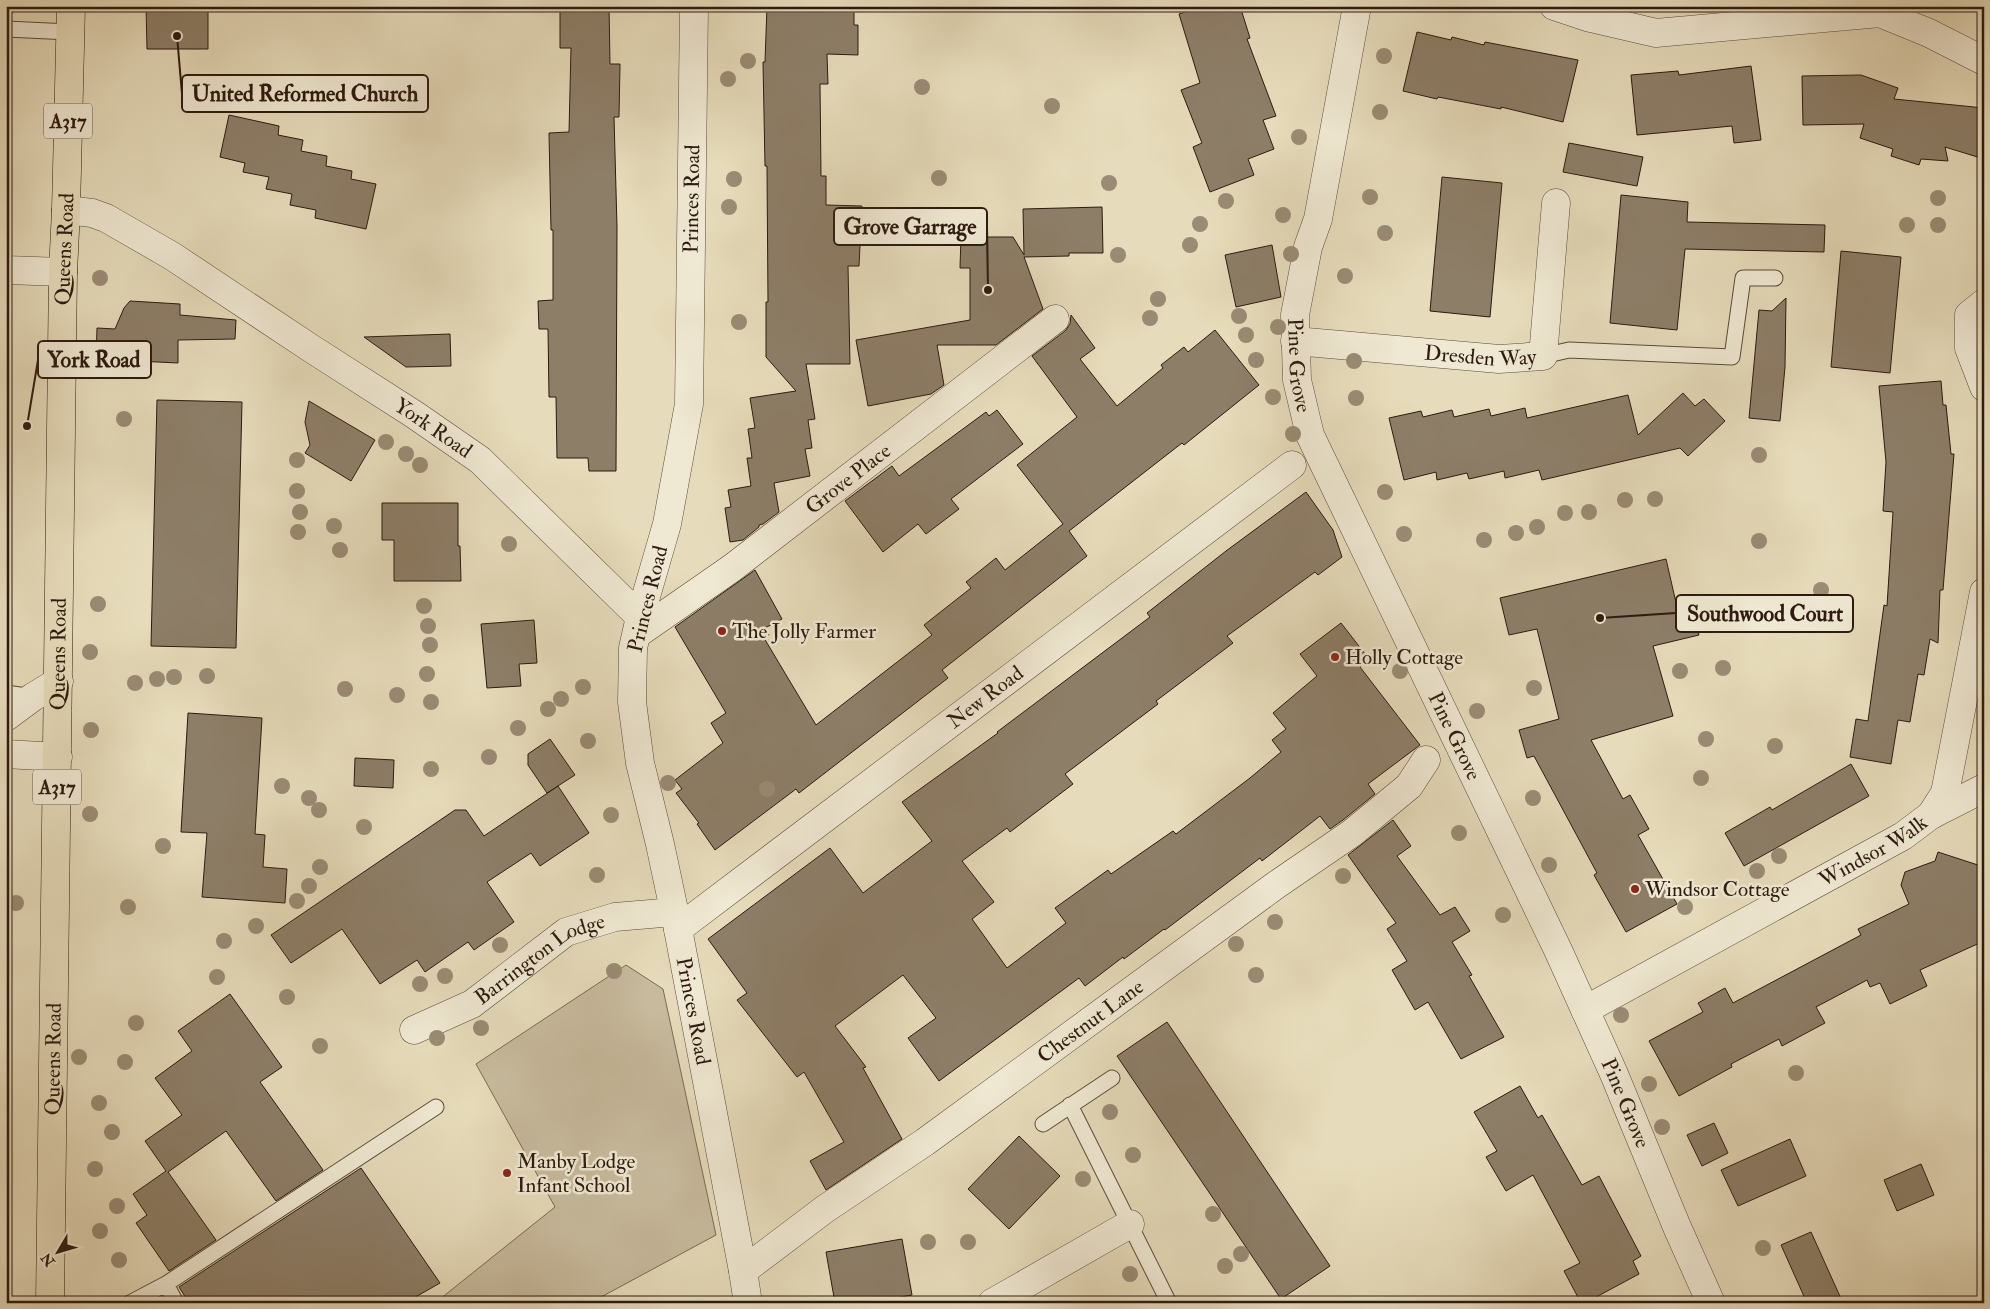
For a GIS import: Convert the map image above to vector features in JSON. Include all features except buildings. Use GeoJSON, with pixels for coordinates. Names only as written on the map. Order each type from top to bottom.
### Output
{"type":"FeatureCollection","features":[{"type":"Feature","properties":{"kind":"main road","name":"Queens Road"},"geometry":{"type":"LineString","coordinates":[[50,1303],[58,757],[62,272],[66,210],[70,19]]}},
{"type":"Feature","properties":{"kind":"street","name":"Princes Road"},"geometry":{"type":"LineString","coordinates":[[694,6],[689,404],[667,524],[633,648],[632,702],[640,763],[676,920],[748,1303]]}},
{"type":"Feature","properties":{"kind":"street","name":"Pine Grove"},"geometry":{"type":"LineString","coordinates":[[1356,6],[1318,220],[1308,247],[1294,315],[1297,380],[1310,435],[1484,793],[1585,1010],[1614,1074],[1677,1228],[1711,1303]]}},
{"type":"Feature","properties":{"kind":"street"},"geometry":{"type":"LineString","coordinates":[[1554,6],[1587,17],[1656,33],[1880,13],[1929,33],[1984,62]]}},
{"type":"Feature","properties":{"kind":"street","name":"Dresden Way"},"geometry":{"type":"LineString","coordinates":[[1295,341],[1499,359],[1544,356],[1556,203]]}},
{"type":"Feature","properties":{"kind":"street","name":"York Road"},"geometry":{"type":"LineString","coordinates":[[66,210],[106,218],[172,256],[415,415],[480,460],[638,625]]}},
{"type":"Feature","properties":{"kind":"street"},"geometry":{"type":"LineString","coordinates":[[6,270],[62,272]]}},
{"type":"Feature","properties":{"kind":"street"},"geometry":{"type":"LineString","coordinates":[[1984,303],[1970,315],[1969,348],[1984,387]]}},
{"type":"Feature","properties":{"kind":"street","name":"Grove Place"},"geometry":{"type":"LineString","coordinates":[[638,625],[732,568],[1056,319]]}},
{"type":"Feature","properties":{"kind":"street","name":"New Road"},"geometry":{"type":"LineString","coordinates":[[676,920],[1292,465]]}},
{"type":"Feature","properties":{"kind":"street","name":"Windsor Walk"},"geometry":{"type":"LineString","coordinates":[[1585,1010],[1903,836],[1931,815],[1945,793],[1984,592]]}},
{"type":"Feature","properties":{"kind":"street"},"geometry":{"type":"LineString","coordinates":[[6,717],[58,681]]}},
{"type":"Feature","properties":{"kind":"street"},"geometry":{"type":"LineString","coordinates":[[6,754],[58,757]]}},
{"type":"Feature","properties":{"kind":"street","name":"Chestnut Lane"},"geometry":{"type":"LineString","coordinates":[[743,1271],[825,1209],[925,1142],[1276,885],[1352,833],[1409,786],[1426,760]]}},
{"type":"Feature","properties":{"kind":"street"},"geometry":{"type":"LineString","coordinates":[[1931,815],[1984,788]]}},
{"type":"Feature","properties":{"kind":"street","name":"Barrington Lodge"},"geometry":{"type":"LineString","coordinates":[[414,1030],[472,1004],[566,932],[615,917],[676,920]]}},
{"type":"Feature","properties":{"kind":"street"},"geometry":{"type":"LineString","coordinates":[[992,1303],[1130,1224]]}},
{"type":"Feature","properties":{"kind":"lane"},"geometry":{"type":"LineString","coordinates":[[6,29],[70,19]]}},
{"type":"Feature","properties":{"kind":"lane"},"geometry":{"type":"LineString","coordinates":[[1544,356],[1569,350],[1732,357],[1743,278],[1775,278]]}},
{"type":"Feature","properties":{"kind":"lane"},"geometry":{"type":"LineString","coordinates":[[6,693],[33,697]]}},
{"type":"Feature","properties":{"kind":"lane"},"geometry":{"type":"LineString","coordinates":[[1043,1124],[1112,1078]]}},
{"type":"Feature","properties":{"kind":"lane"},"geometry":{"type":"LineString","coordinates":[[1070,1105],[1169,1303]]}},
{"type":"Feature","properties":{"kind":"lane"},"geometry":{"type":"LineString","coordinates":[[130,1303],[166,1284],[436,1107]]}},
{"type":"Feature","properties":{"kind":"lane"},"geometry":{"type":"LineString","coordinates":[[166,1284],[176,1303]]}},
{"type":"Feature","properties":{"kind":"shaded area"},"geometry":{"type":"Polygon","coordinates":[[[626,965],[663,989],[716,1235],[590,1303],[435,1303],[555,1207],[476,1064],[626,965]]]}},
{"type":"Feature","properties":{"kind":"place","name":"United Reformed Church"},"geometry":{"type":"Point","coordinates":[177,36]}},
{"type":"Feature","properties":{"kind":"place","name":"Grove Garrage"},"geometry":{"type":"Point","coordinates":[988,290]}},
{"type":"Feature","properties":{"kind":"place","name":"York Road"},"geometry":{"type":"Point","coordinates":[27,426]}},
{"type":"Feature","properties":{"kind":"place","name":"Southwood Court"},"geometry":{"type":"Point","coordinates":[1600,618]}},
{"type":"Feature","properties":{"kind":"place","name":"The Jolly Farmer"},"geometry":{"type":"Point","coordinates":[722,631]}},
{"type":"Feature","properties":{"kind":"place","name":"Holly Cottage"},"geometry":{"type":"Point","coordinates":[1335,657]}},
{"type":"Feature","properties":{"kind":"place","name":"Windsor Cottage"},"geometry":{"type":"Point","coordinates":[1635,889]}},
{"type":"Feature","properties":{"kind":"place","name":"Manby Lodge Infant School"},"geometry":{"type":"Point","coordinates":[507,1173]}}]}
